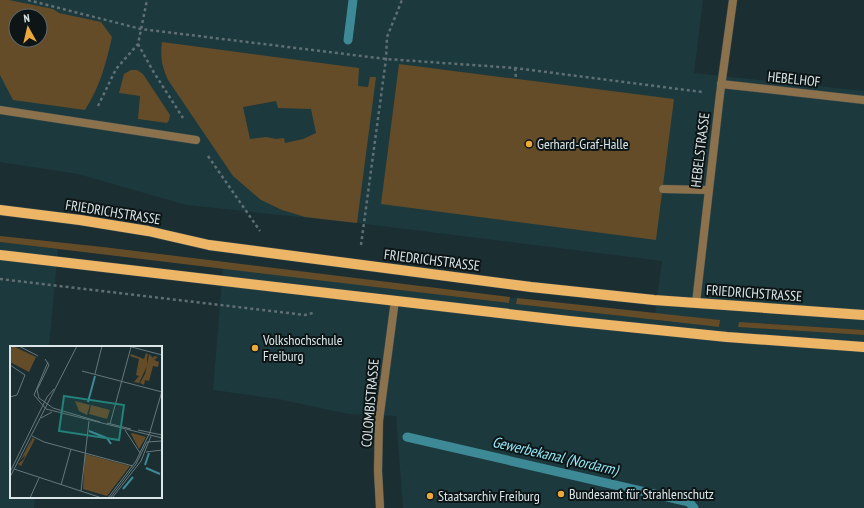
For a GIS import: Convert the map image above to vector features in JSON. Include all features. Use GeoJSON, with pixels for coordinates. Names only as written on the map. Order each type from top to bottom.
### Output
{"type":"FeatureCollection","features":[{"type":"Feature","properties":{"kind":"main road","name":"FRIEDRICHSTRASSE"},"geometry":{"type":"LineString","coordinates":[[0,210],[80,220],[148,231],[209,245],[531,287],[696,303],[864,316]]}},
{"type":"Feature","properties":{"kind":"main road"},"geometry":{"type":"LineString","coordinates":[[0,255],[561,320],[727,337],[864,347]]}},
{"type":"Feature","properties":{"kind":"street","name":"HEBELSTRASSE"},"geometry":{"type":"LineString","coordinates":[[696,303],[708,190],[733,0]]}},
{"type":"Feature","properties":{"kind":"street","name":"HEBELHOF"},"geometry":{"type":"LineString","coordinates":[[721,84],[864,100]]}},
{"type":"Feature","properties":{"kind":"street"},"geometry":{"type":"LineString","coordinates":[[0,110],[196,140]]}},
{"type":"Feature","properties":{"kind":"street"},"geometry":{"type":"LineString","coordinates":[[663,189],[708,190]]}},
{"type":"Feature","properties":{"kind":"street","name":"COLOMBISTRASSE"},"geometry":{"type":"LineString","coordinates":[[380,508],[378,471],[380,421],[395,300]]}},
{"type":"Feature","properties":{"kind":"path"},"geometry":{"type":"LineString","coordinates":[[28,0],[141,29],[386,59],[515,68],[720,94]]}},
{"type":"Feature","properties":{"kind":"path"},"geometry":{"type":"LineString","coordinates":[[89,124],[116,69],[138,44],[147,0]]}},
{"type":"Feature","properties":{"kind":"path"},"geometry":{"type":"LineString","coordinates":[[358,265],[386,59],[387,37],[402,0]]}},
{"type":"Feature","properties":{"kind":"path"},"geometry":{"type":"LineString","coordinates":[[138,44],[196,140],[276,254]]}},
{"type":"Feature","properties":{"kind":"path"},"geometry":{"type":"LineString","coordinates":[[515,68],[516,78]]}},
{"type":"Feature","properties":{"kind":"shaded area"},"geometry":{"type":"Polygon","coordinates":[[[0,0],[703,0],[694,73],[864,91],[864,330],[739,322],[738,327],[864,335],[864,508],[403,508],[396,416],[348,414],[278,399],[213,390],[223,268],[509,303],[510,298],[517,298],[516,304],[719,327],[719,320],[655,313],[662,261],[357,223],[186,205],[78,174],[0,162],[0,0]]]}},
{"type":"Feature","properties":{"kind":"shaded area"},"geometry":{"type":"Polygon","coordinates":[[[0,0],[9,0],[53,9],[59,13],[101,22],[112,37],[99,84],[85,110],[13,100],[0,75],[0,0]]]}},
{"type":"Feature","properties":{"kind":"shaded area"},"geometry":{"type":"Polygon","coordinates":[[[162,42],[359,68],[358,86],[368,87],[370,77],[376,77],[357,223],[305,217],[282,210],[261,200],[233,176],[168,80],[162,62],[162,42]],[[276,101],[243,107],[250,139],[266,137],[276,139],[284,138],[285,143],[303,139],[316,133],[311,109],[278,108],[276,101]]]}},
{"type":"Feature","properties":{"kind":"shaded area","name":"Gerhard-Graf-Halle"},"geometry":{"type":"Polygon","coordinates":[[[399,64],[674,99],[656,240],[381,204],[399,64]]]}},
{"type":"Feature","properties":{"kind":"shaded area"},"geometry":{"type":"Polygon","coordinates":[[[131,70],[137,70],[143,74],[170,115],[167,123],[138,119],[140,96],[119,93],[124,74],[131,70]]]}},
{"type":"Feature","properties":{"kind":"shaded area"},"geometry":{"type":"Polygon","coordinates":[[[0,236],[103,247],[510,297],[509,303],[0,242],[0,236]]]}},
{"type":"Feature","properties":{"kind":"shaded area"},"geometry":{"type":"Polygon","coordinates":[[[0,242],[58,249],[49,346],[10,346],[10,498],[35,498],[34,508],[0,508],[0,242]]]}},
{"type":"Feature","properties":{"kind":"shaded area"},"geometry":{"type":"Polygon","coordinates":[[[517,298],[720,320],[719,327],[516,304],[517,298]]]}},
{"type":"Feature","properties":{"kind":"shaded area"},"geometry":{"type":"Polygon","coordinates":[[[739,322],[864,330],[864,335],[738,327],[739,322]]]}},
{"type":"Feature","properties":{"kind":"waterway","name":"Gewerbekanal (Nordarm)"},"geometry":{"type":"LineString","coordinates":[[348,40],[353,0]]}},
{"type":"Feature","properties":{"kind":"waterway","name":"Gewerbekanal (Nordarm)"},"geometry":{"type":"LineString","coordinates":[[407,437],[689,502],[694,508]]}},
{"type":"Feature","properties":{"kind":"place","name":"Gerhard-Graf-Halle"},"geometry":{"type":"Point","coordinates":[529,144]}},
{"type":"Feature","properties":{"kind":"place","name":"Volkshochschule Freiburg"},"geometry":{"type":"Point","coordinates":[255,348]}},
{"type":"Feature","properties":{"kind":"place","name":"Bundesamt für Strahlenschutz"},"geometry":{"type":"Point","coordinates":[561,494]}},
{"type":"Feature","properties":{"kind":"place","name":"Staatsarchiv Freiburg"},"geometry":{"type":"Point","coordinates":[430,496]}}]}
